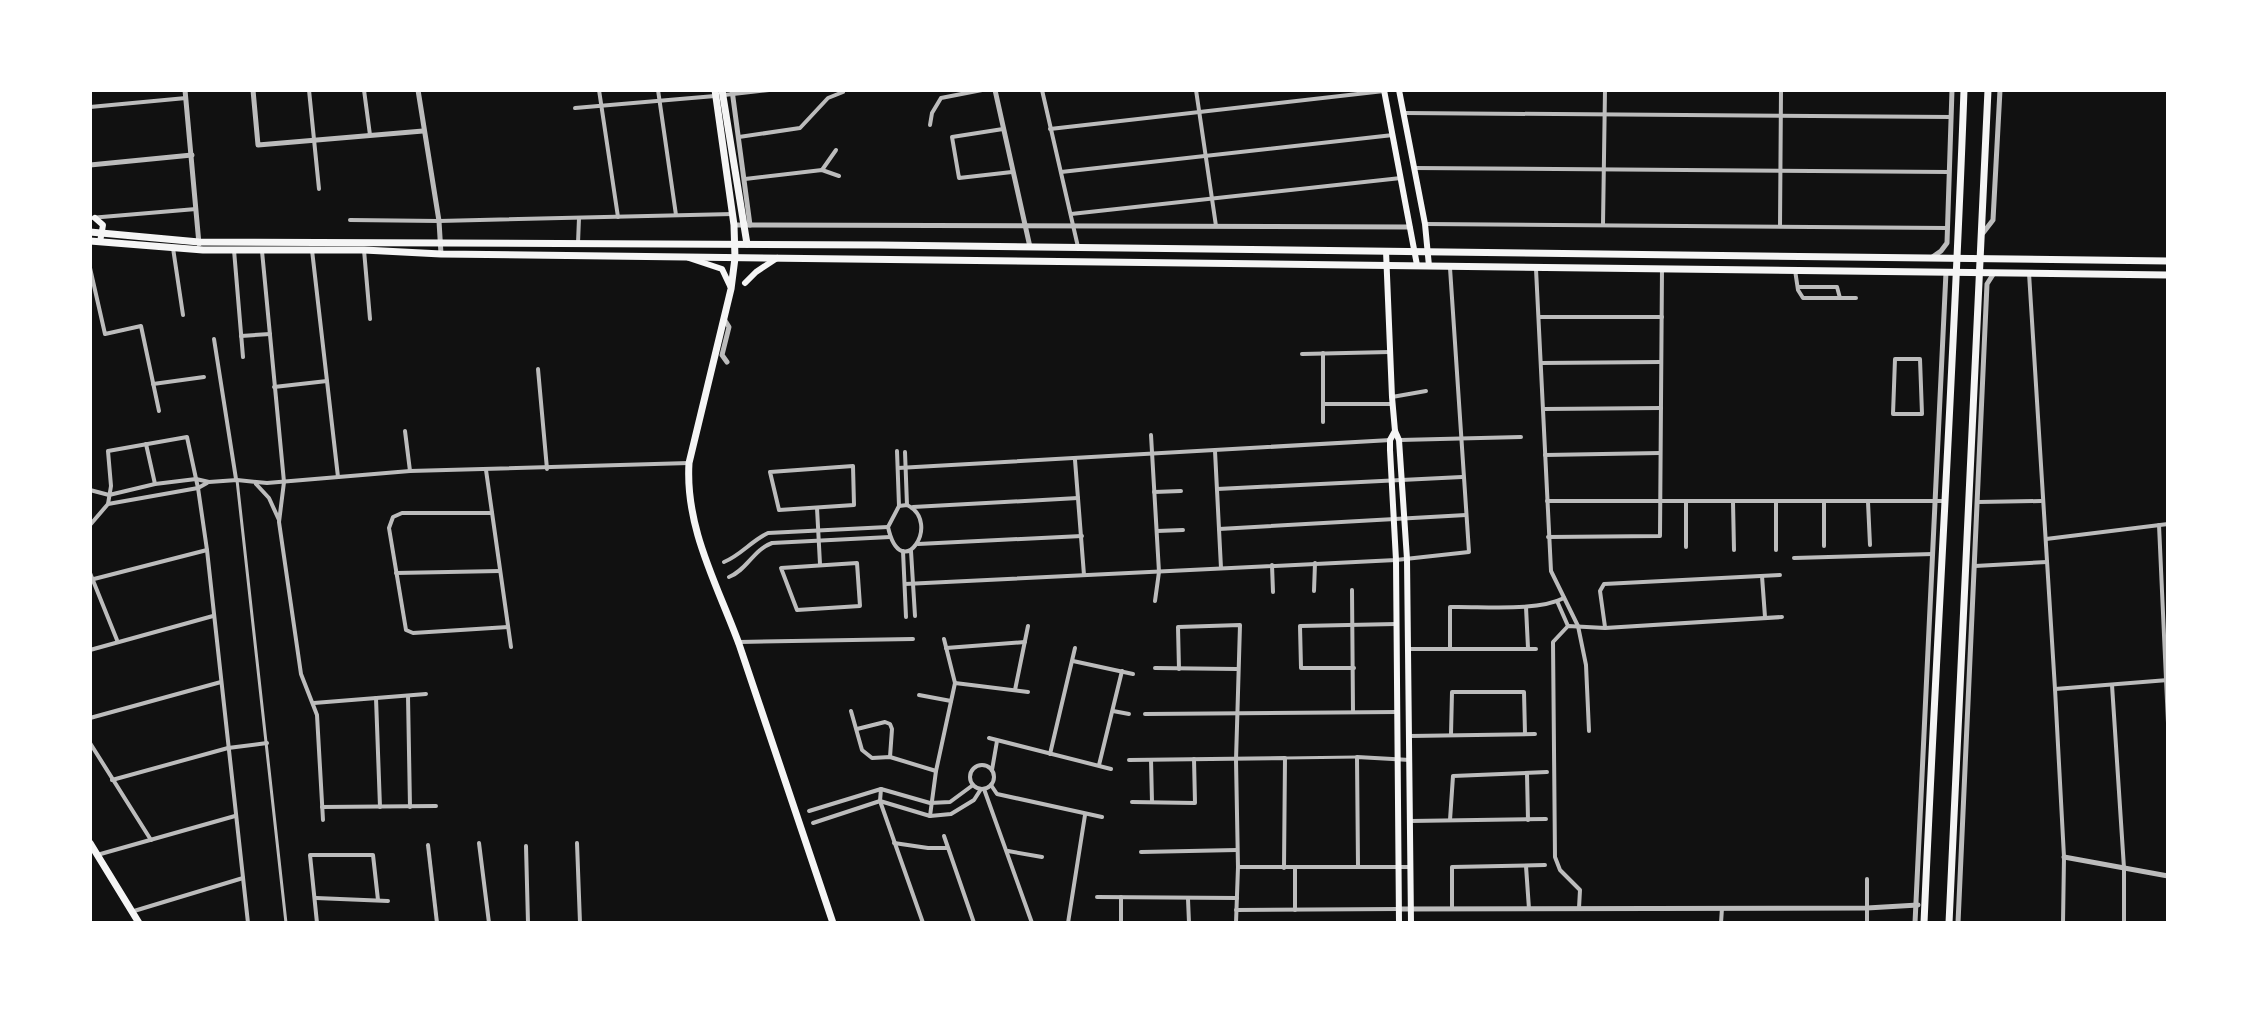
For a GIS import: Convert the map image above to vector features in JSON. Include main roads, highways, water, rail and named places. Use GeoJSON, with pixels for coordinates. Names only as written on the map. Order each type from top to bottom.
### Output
{"type":"FeatureCollection","features":[{"type":"Feature","properties":{"kind":"main road"},"geometry":{"type":"LineString","coordinates":[[1399,90],[1430,252],[1429,266]]}},
{"type":"Feature","properties":{"kind":"main road"},"geometry":{"type":"LineString","coordinates":[[1924,923],[1920,905],[1939,501],[1957,258],[1964,90]]}},
{"type":"Feature","properties":{"kind":"main road"},"geometry":{"type":"LineString","coordinates":[[1949,923],[1988,90]]}},
{"type":"Feature","properties":{"kind":"main road"},"geometry":{"type":"LineString","coordinates":[[1384,91],[1417,265]]}},
{"type":"Feature","properties":{"kind":"main road"},"geometry":{"type":"LineString","coordinates":[[719,93],[735,258],[731,289],[689,463],[687,490],[694,527],[738,642],[833,923]]}},
{"type":"Feature","properties":{"kind":"main road"},"geometry":{"type":"LineString","coordinates":[[719,93],[747,225],[747,244]]}},
{"type":"Feature","properties":{"kind":"main road"},"geometry":{"type":"LineString","coordinates":[[92,218],[103,225],[100,238]]}},
{"type":"Feature","properties":{"kind":"main road"},"geometry":{"type":"LineString","coordinates":[[90,232],[100,238],[173,248],[439,241],[2168,261]]}},
{"type":"Feature","properties":{"kind":"main road"},"geometry":{"type":"LineString","coordinates":[[90,241],[100,238],[234,250],[364,250],[441,254],[2168,275]]}},
{"type":"Feature","properties":{"kind":"main road"},"geometry":{"type":"LineString","coordinates":[[312,250],[312,246],[319,243],[372,241]]}},
{"type":"Feature","properties":{"kind":"main road"},"geometry":{"type":"LineString","coordinates":[[1386,251],[1395,431],[1399,440],[1403,480],[1407,559],[1411,923]]}},
{"type":"Feature","properties":{"kind":"main road"},"geometry":{"type":"LineString","coordinates":[[745,283],[767,263],[780,257]]}},
{"type":"Feature","properties":{"kind":"main road"},"geometry":{"type":"LineString","coordinates":[[689,258],[722,269],[731,289]]}},
{"type":"Feature","properties":{"kind":"main road"},"geometry":{"type":"LineString","coordinates":[[1395,431],[1390,440],[1396,560],[1399,923]]}},
{"type":"Feature","properties":{"kind":"main road"},"geometry":{"type":"LineString","coordinates":[[90,843],[139,923]]}}]}
